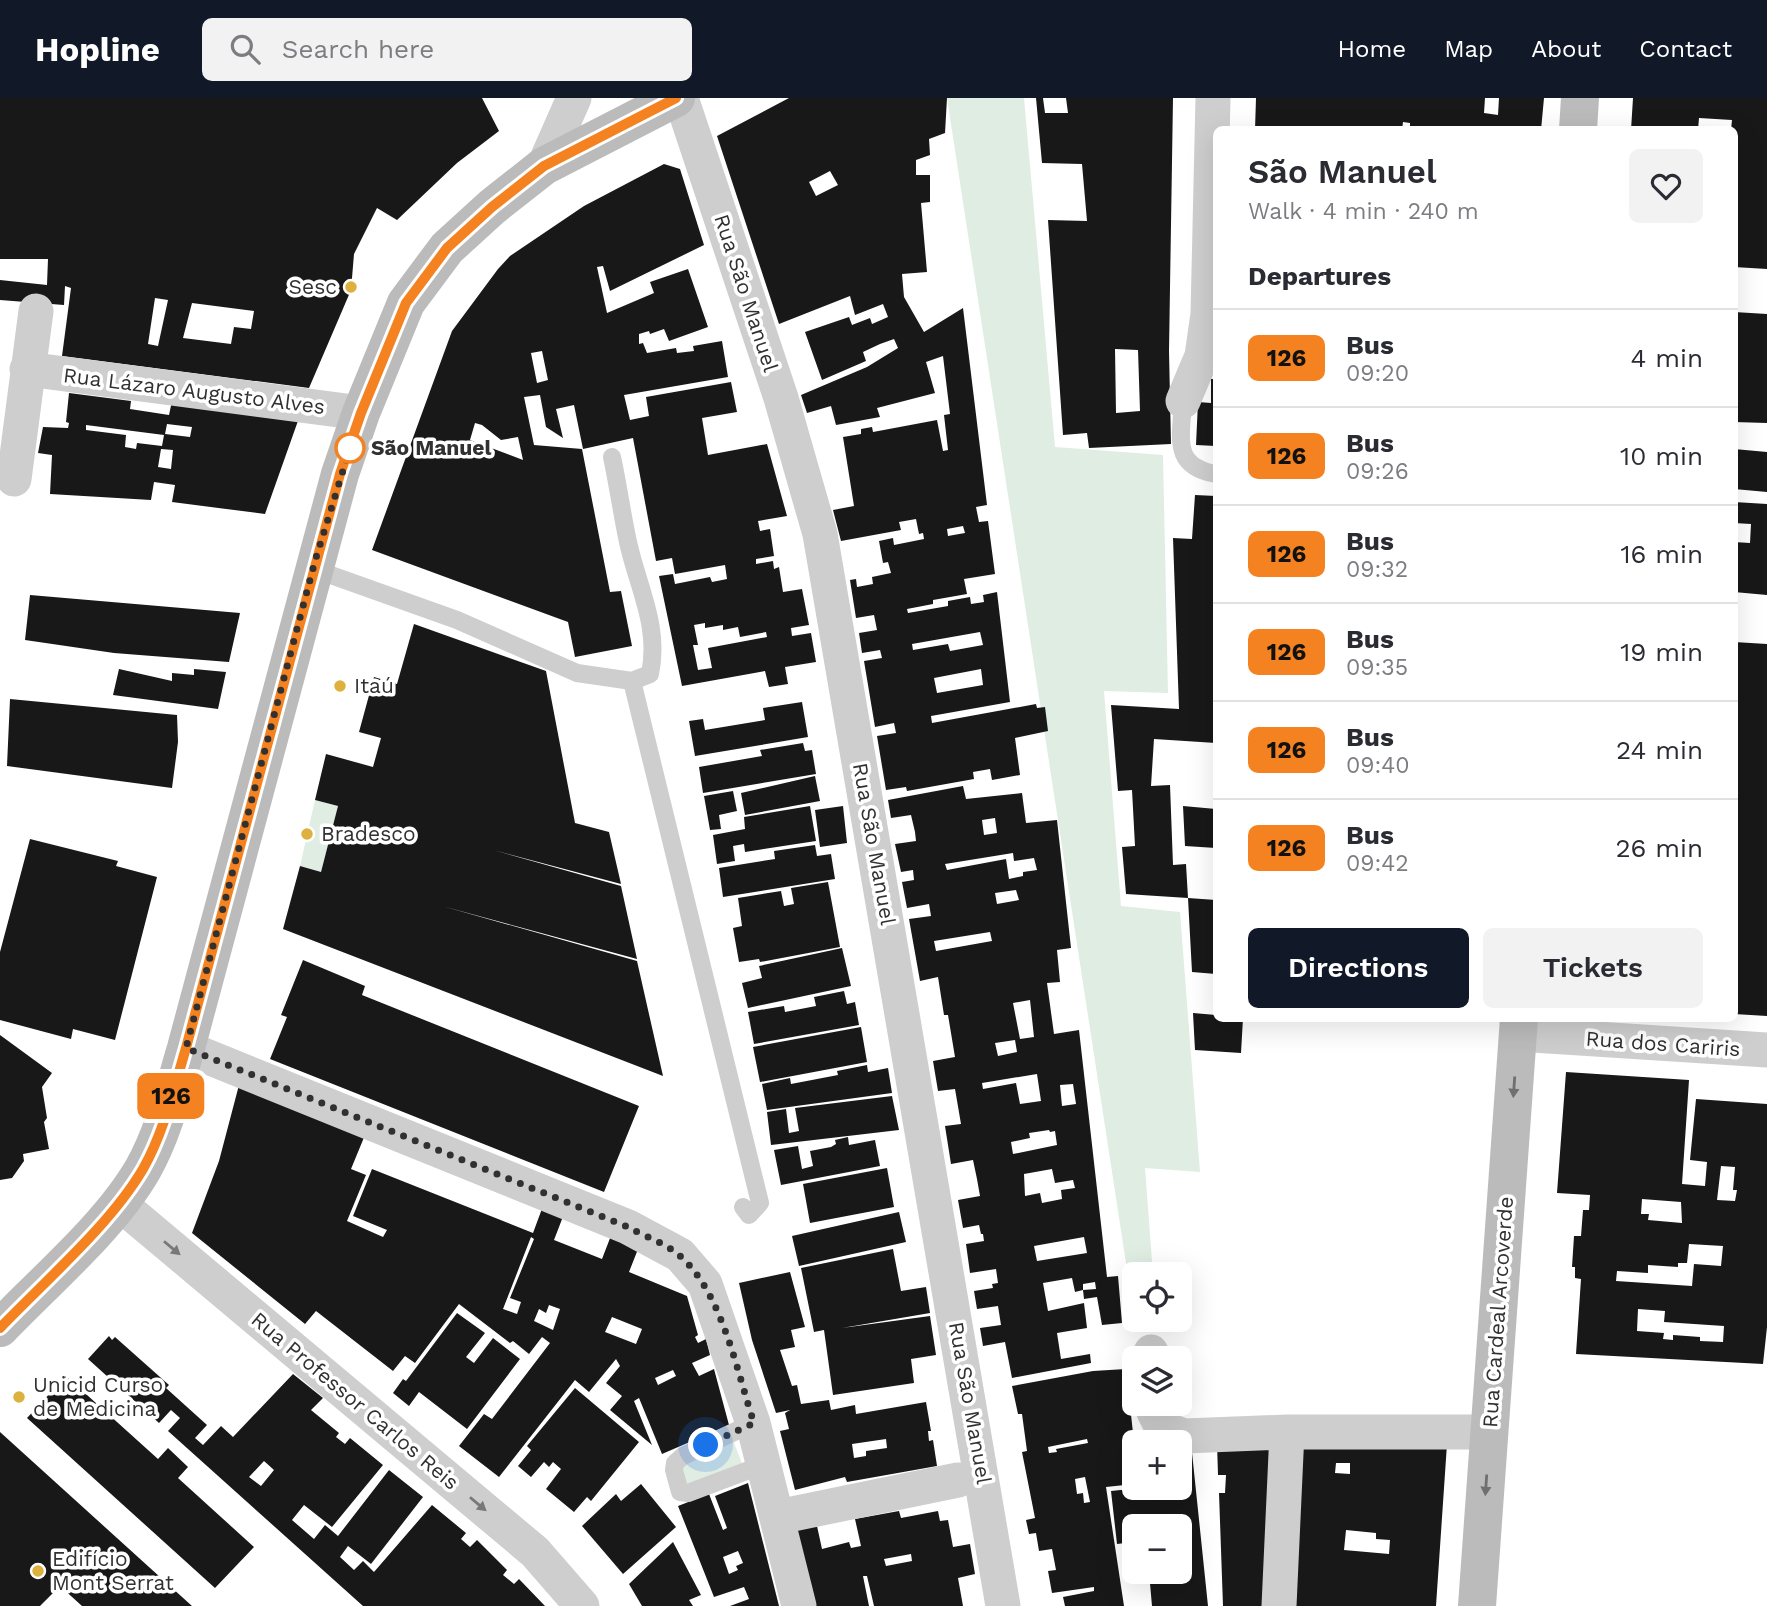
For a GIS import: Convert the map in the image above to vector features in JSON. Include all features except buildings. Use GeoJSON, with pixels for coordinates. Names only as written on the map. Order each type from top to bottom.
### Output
{"type":"FeatureCollection","features":[{"type":"Feature","properties":{"kind":"main road"},"geometry":{"type":"LineString","coordinates":[[0,1328],[120,1204],[144,1167],[153,1146],[186,1048],[340,474],[361,413],[406,303],[447,248],[492,207],[544,166],[678,98]]}},
{"type":"Feature","properties":{"kind":"main road"},"geometry":{"type":"LineString","coordinates":[[1578,126],[1580,98]]}},
{"type":"Feature","properties":{"kind":"main road","name":"Rua Cardeal Arcoverde"},"geometry":{"type":"LineString","coordinates":[[1477,1606],[1518,1026]]}},
{"type":"Feature","properties":{"kind":"street"},"geometry":{"type":"LineString","coordinates":[[544,166],[574,98]]}},
{"type":"Feature","properties":{"kind":"street","name":"Rua São Manuel"},"geometry":{"type":"LineString","coordinates":[[678,98],[781,398],[820,534],[1003,1606]]}},
{"type":"Feature","properties":{"kind":"street"},"geometry":{"type":"LineString","coordinates":[[1183,401],[1202,356],[1208,314],[1213,98]]}},
{"type":"Feature","properties":{"kind":"street"},"geometry":{"type":"LineString","coordinates":[[14,479],[36,311]]}},
{"type":"Feature","properties":{"kind":"street","name":"Rua Lázaro Augusto Alves"},"geometry":{"type":"LineString","coordinates":[[27,369],[361,413]]}},
{"type":"Feature","properties":{"kind":"street","name":"Rua dos Cariris"},"geometry":{"type":"LineString","coordinates":[[1518,1026],[1767,1050]]}},
{"type":"Feature","properties":{"kind":"street"},"geometry":{"type":"LineString","coordinates":[[186,1048],[628,1227],[680,1255],[705,1284],[722,1327],[754,1423],[799,1606]]}},
{"type":"Feature","properties":{"kind":"street","name":"Rua Professor Carlos Reis"},"geometry":{"type":"LineString","coordinates":[[120,1204],[535,1552],[583,1606]]}},
{"type":"Feature","properties":{"kind":"street"},"geometry":{"type":"LineString","coordinates":[[1156,1416],[1162,1428],[1184,1436],[1287,1432],[1489,1432]]}},
{"type":"Feature","properties":{"kind":"street"},"geometry":{"type":"LineString","coordinates":[[1279,1606],[1287,1432]]}},
{"type":"Feature","properties":{"kind":"street"},"geometry":{"type":"LineString","coordinates":[[778,1517],[958,1480]]}},
{"type":"Feature","properties":{"kind":"lane"},"geometry":{"type":"LineString","coordinates":[[1183,401],[1182,447],[1185,460],[1197,471],[1213,474]]}},
{"type":"Feature","properties":{"kind":"lane"},"geometry":{"type":"LineString","coordinates":[[314,569],[457,620],[577,673],[632,681],[650,674],[654,651],[645,599],[628,543],[611,457]]}},
{"type":"Feature","properties":{"kind":"lane"},"geometry":{"type":"LineString","coordinates":[[632,681],[760,1203],[749,1215],[743,1207]]}},
{"type":"Feature","properties":{"kind":"lane"},"geometry":{"type":"LineString","coordinates":[[754,1423],[683,1456],[675,1463],[674,1470],[680,1492],[688,1493],[765,1464]]}},
{"type":"Feature","properties":{"kind":"shaded area"},"geometry":{"type":"Polygon","coordinates":[[[947,98],[1024,98],[1055,447],[1163,455],[1168,693],[1104,691],[1121,906],[1180,912],[1200,1172],[1145,1168],[1152,1262],[1126,1262],[947,98]]]}},
{"type":"Feature","properties":{"kind":"shaded area"},"geometry":{"type":"Polygon","coordinates":[[[315,800],[338,806],[321,872],[300,866],[315,800]]]}},
{"type":"Feature","properties":{"kind":"shaded area"},"geometry":{"type":"Polygon","coordinates":[[[733,1440],[744,1469],[688,1490],[677,1461],[733,1440]]]}},
{"type":"Feature","properties":{"kind":"bus line","name":"126"},"geometry":{"type":"LineString","coordinates":[[0,1328],[120,1204],[144,1167],[162,1125],[186,1048],[340,474],[361,413],[406,303],[447,248],[492,207],[544,166],[676,98]]}},
{"type":"Feature","properties":{"kind":"place","name":"Sesc"},"geometry":{"type":"Point","coordinates":[351,287]}},
{"type":"Feature","properties":{"kind":"place","name":"São Manuel"},"geometry":{"type":"Point","coordinates":[350,448]}},
{"type":"Feature","properties":{"kind":"place","name":"Itaú"},"geometry":{"type":"Point","coordinates":[340,686]}},
{"type":"Feature","properties":{"kind":"place","name":"Bradesco"},"geometry":{"type":"Point","coordinates":[307,834]}},
{"type":"Feature","properties":{"kind":"place","name":"Unicid Curso de Medicina"},"geometry":{"type":"Point","coordinates":[19,1397]}},
{"type":"Feature","properties":{"kind":"place","name":"Edifício Mont Serrat"},"geometry":{"type":"Point","coordinates":[38,1571]}},
{"type":"Feature","properties":{"kind":"route"},"geometry":{"type":"LineString","coordinates":[[350,448],[315,561],[186,1048],[628,1227],[680,1255],[705,1284],[754,1423],[706,1445]]}}]}
